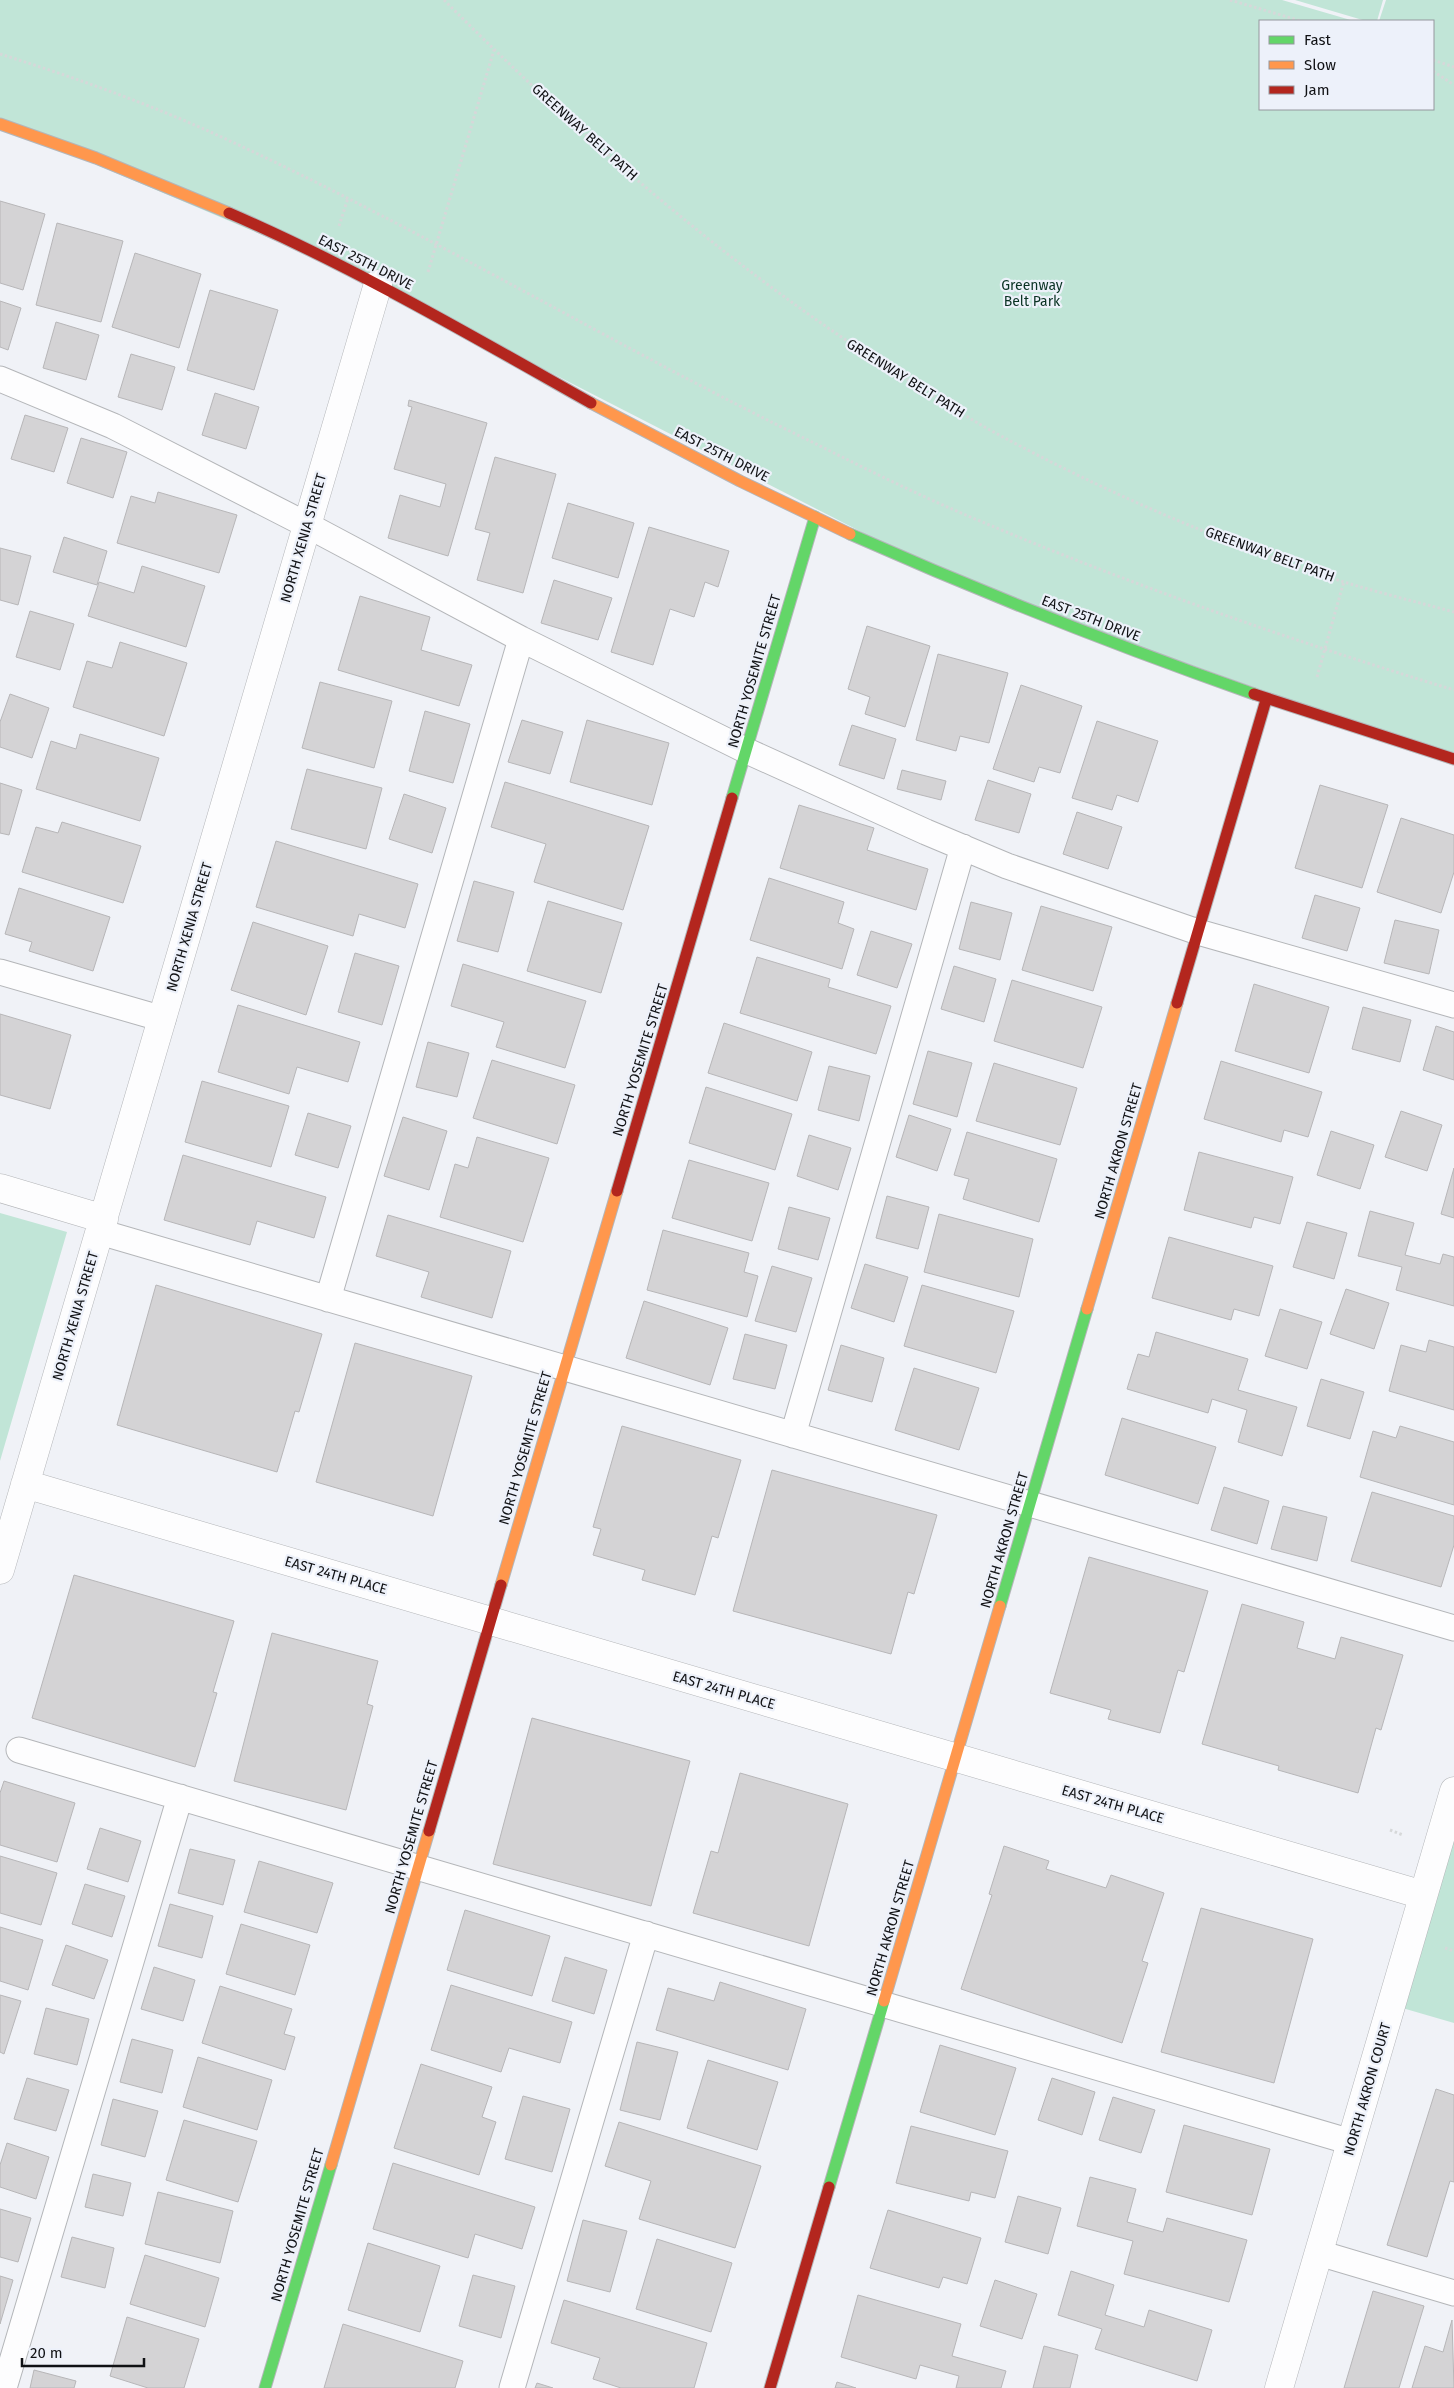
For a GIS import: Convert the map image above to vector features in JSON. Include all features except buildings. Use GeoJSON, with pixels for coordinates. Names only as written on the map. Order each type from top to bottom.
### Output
{"type":"FeatureCollection","features":[{"type":"Feature","properties":{"kind":"street","name":"EAST 25TH DRIVE"},"geometry":{"type":"LineString","coordinates":[[0,124],[187,193],[303,246],[378,284],[601,409],[815,517],[957,581],[1102,640],[1266,700],[1454,759]]}},
{"type":"Feature","properties":{"kind":"street","name":"NORTH XENIA STREET"},"geometry":{"type":"LineString","coordinates":[[0,1570],[378,284]]}},
{"type":"Feature","properties":{"kind":"street","name":"NORTH YOSEMITE STREET"},"geometry":{"type":"LineString","coordinates":[[265,2388],[815,517]]}},
{"type":"Feature","properties":{"kind":"street","name":"NORTH AKRON STREET"},"geometry":{"type":"LineString","coordinates":[[770,2388],[1266,700]]}},
{"type":"Feature","properties":{"kind":"street"},"geometry":{"type":"LineString","coordinates":[[0,1188],[102,1225]]}},
{"type":"Feature","properties":{"kind":"street","name":"EAST 24TH PLACE"},"geometry":{"type":"LineString","coordinates":[[25,1484],[1424,1895]]}},
{"type":"Feature","properties":{"kind":"street","name":"NORTH AKRON COURT"},"geometry":{"type":"LineString","coordinates":[[1279,2388],[1454,1791]]}},
{"type":"Feature","properties":{"kind":"lane"},"geometry":{"type":"LineString","coordinates":[[0,379],[113,426],[308,525],[520,639],[747,751],[963,847],[1016,869],[1198,932],[1454,1005]]}},
{"type":"Feature","properties":{"kind":"lane"},"geometry":{"type":"LineString","coordinates":[[328,1299],[520,639]]}},
{"type":"Feature","properties":{"kind":"lane"},"geometry":{"type":"LineString","coordinates":[[793,1434],[963,847]]}},
{"type":"Feature","properties":{"kind":"lane"},"geometry":{"type":"LineString","coordinates":[[0,972],[162,1019]]}},
{"type":"Feature","properties":{"kind":"lane"},"geometry":{"type":"LineString","coordinates":[[102,1225],[328,1299],[1454,1628]]}},
{"type":"Feature","properties":{"kind":"lane"},"geometry":{"type":"LineString","coordinates":[[19,1750],[1351,2142]]}},
{"type":"Feature","properties":{"kind":"lane"},"geometry":{"type":"LineString","coordinates":[[4,2388],[180,1797]]}},
{"type":"Feature","properties":{"kind":"lane"},"geometry":{"type":"LineString","coordinates":[[512,2388],[646,1934]]}},
{"type":"Feature","properties":{"kind":"lane"},"geometry":{"type":"LineString","coordinates":[[1319,2253],[1454,2293]]}},
{"type":"Feature","properties":{"kind":"path","name":"GREENWAY BELT PATH"},"geometry":{"type":"LineString","coordinates":[[444,0],[494,50],[596,143],[695,229],[784,298],[881,364],[989,430],[1096,484],[1219,537],[1344,582],[1454,612]]}},
{"type":"Feature","properties":{"kind":"path"},"geometry":{"type":"LineString","coordinates":[[1230,0],[1298,20]]}},
{"type":"Feature","properties":{"kind":"path"},"geometry":{"type":"LineString","coordinates":[[426,276],[494,50]]}},
{"type":"Feature","properties":{"kind":"path"},"geometry":{"type":"LineString","coordinates":[[0,54],[49,70],[214,133],[348,198],[814,443],[975,520],[1168,596],[1325,650],[1454,690]]}},
{"type":"Feature","properties":{"kind":"path"},"geometry":{"type":"LineString","coordinates":[[1434,60],[1454,67]]}},
{"type":"Feature","properties":{"kind":"path"},"geometry":{"type":"LineString","coordinates":[[1434,73],[1454,85]]}},
{"type":"Feature","properties":{"kind":"path"},"geometry":{"type":"LineString","coordinates":[[338,229],[348,198]]}},
{"type":"Feature","properties":{"kind":"path"},"geometry":{"type":"LineString","coordinates":[[1315,682],[1344,582]]}},
{"type":"Feature","properties":{"kind":"green space","name":"Greenway Belt Park"},"geometry":{"type":"Polygon","coordinates":[[[0,0],[1282,0],[1351,20],[1259,20],[1259,110],[1434,110],[1434,20],[1379,20],[1386,0],[1454,0],[1454,759],[957,581],[378,284],[0,124],[0,0]]]}},
{"type":"Feature","properties":{"kind":"green space"},"geometry":{"type":"Polygon","coordinates":[[[1295,0],[1383,0],[1377,20],[1363,20],[1295,0]]]}},
{"type":"Feature","properties":{"kind":"green space"},"geometry":{"type":"Polygon","coordinates":[[[0,1213],[67,1232],[0,1461],[0,1213]]]}},
{"type":"Feature","properties":{"kind":"green space"},"geometry":{"type":"Polygon","coordinates":[[[1454,1790],[1454,2023],[1392,2005],[1454,1790]]]}},
{"type":"Feature","properties":{"kind":"traffic: fast"},"geometry":{"type":"LineString","coordinates":[[732,798],[815,517]]}},
{"type":"Feature","properties":{"kind":"traffic: fast"},"geometry":{"type":"LineString","coordinates":[[850,534],[1050,618],[1254,694]]}},
{"type":"Feature","properties":{"kind":"traffic: fast"},"geometry":{"type":"LineString","coordinates":[[1000,1606],[1087,1309]]}},
{"type":"Feature","properties":{"kind":"traffic: fast"},"geometry":{"type":"LineString","coordinates":[[829,2187],[884,2001]]}},
{"type":"Feature","properties":{"kind":"traffic: fast"},"geometry":{"type":"LineString","coordinates":[[265,2388],[331,2165]]}},
{"type":"Feature","properties":{"kind":"traffic: slow"},"geometry":{"type":"LineString","coordinates":[[0,124],[96,158],[229,213]]}},
{"type":"Feature","properties":{"kind":"traffic: slow"},"geometry":{"type":"LineString","coordinates":[[591,403],[740,481],[850,534]]}},
{"type":"Feature","properties":{"kind":"traffic: slow"},"geometry":{"type":"LineString","coordinates":[[1087,1309],[1177,1003]]}},
{"type":"Feature","properties":{"kind":"traffic: slow"},"geometry":{"type":"LineString","coordinates":[[501,1585],[617,1191]]}},
{"type":"Feature","properties":{"kind":"traffic: slow"},"geometry":{"type":"LineString","coordinates":[[884,2001],[1000,1606]]}},
{"type":"Feature","properties":{"kind":"traffic: slow"},"geometry":{"type":"LineString","coordinates":[[331,2165],[429,1831]]}},
{"type":"Feature","properties":{"kind":"traffic: jam"},"geometry":{"type":"LineString","coordinates":[[229,213],[367,279],[591,403]]}},
{"type":"Feature","properties":{"kind":"traffic: jam"},"geometry":{"type":"LineString","coordinates":[[1254,694],[1454,759]]}},
{"type":"Feature","properties":{"kind":"traffic: jam"},"geometry":{"type":"LineString","coordinates":[[1177,1003],[1266,700]]}},
{"type":"Feature","properties":{"kind":"traffic: jam"},"geometry":{"type":"LineString","coordinates":[[617,1191],[732,798]]}},
{"type":"Feature","properties":{"kind":"traffic: jam"},"geometry":{"type":"LineString","coordinates":[[429,1831],[501,1585]]}},
{"type":"Feature","properties":{"kind":"traffic: jam"},"geometry":{"type":"LineString","coordinates":[[770,2388],[829,2187]]}}]}
